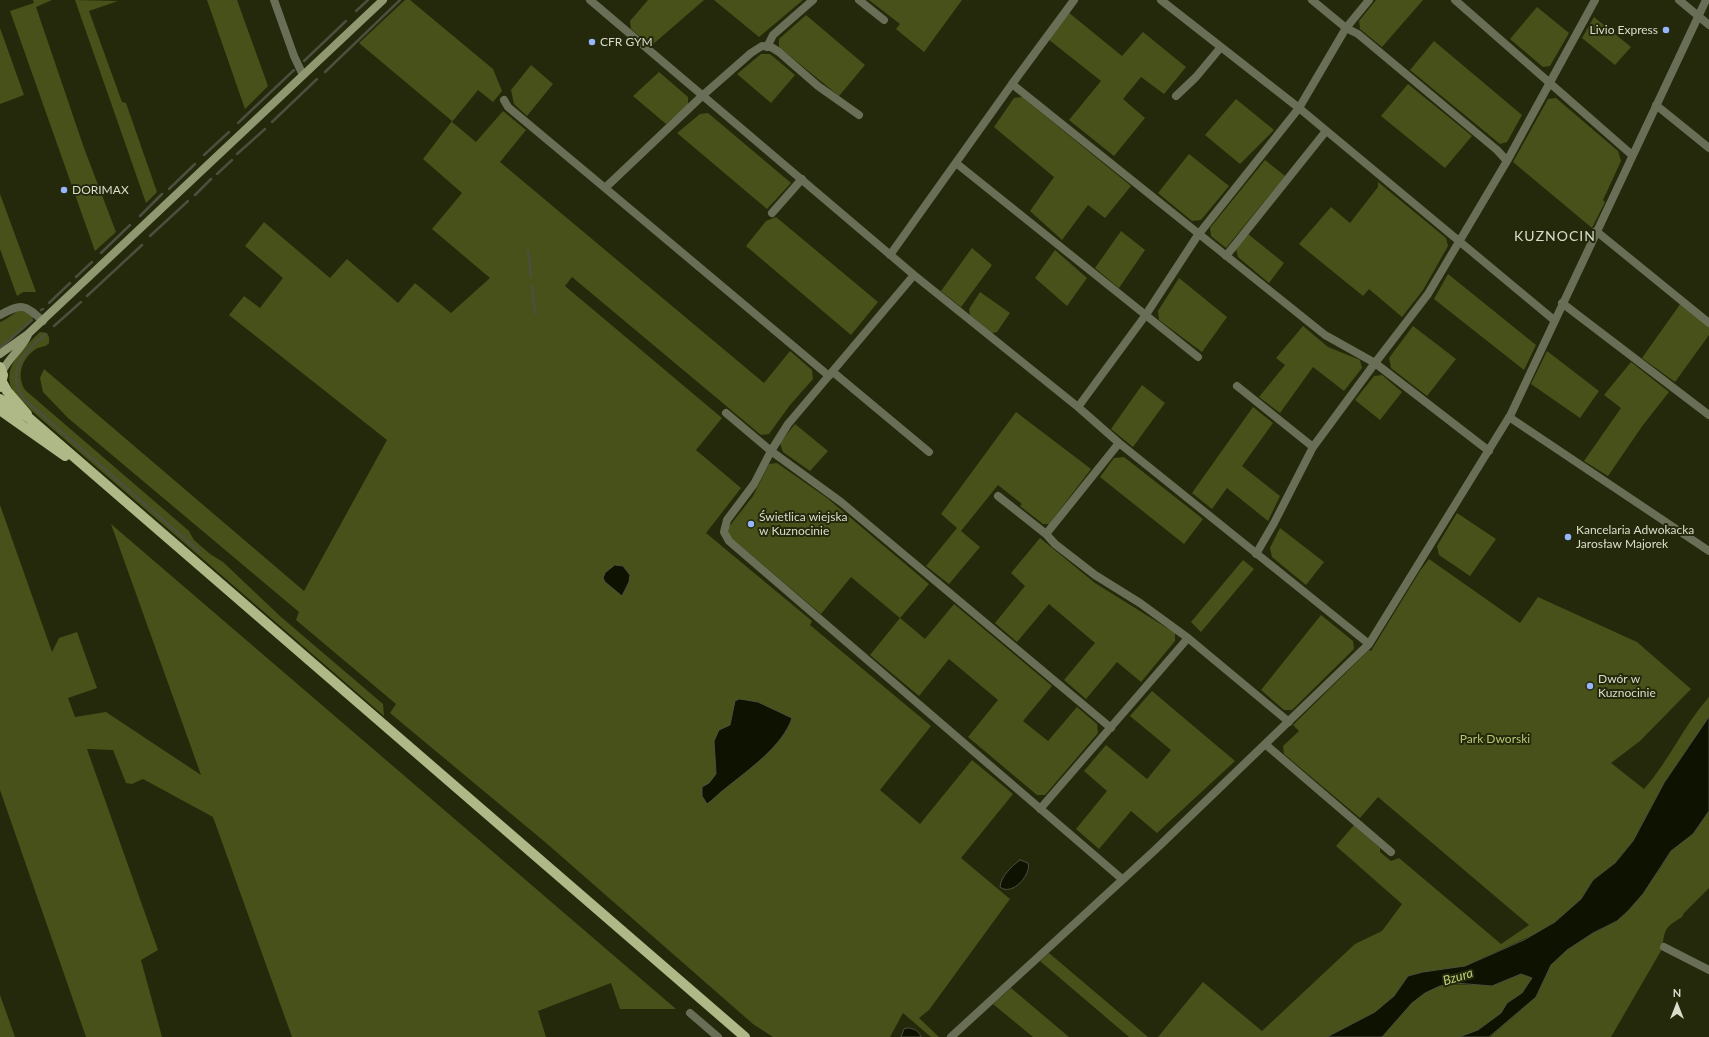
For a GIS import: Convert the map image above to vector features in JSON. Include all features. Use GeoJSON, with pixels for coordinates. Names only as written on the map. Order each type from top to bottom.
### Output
{"type":"FeatureCollection","features":[{"type":"Feature","properties":{"kind":"main road"},"geometry":{"type":"LineString","coordinates":[[1,377],[7,391],[19,403],[29,418]]}},
{"type":"Feature","properties":{"kind":"main road"},"geometry":{"type":"LineString","coordinates":[[0,399],[29,418],[82,463],[745,1037]]}},
{"type":"Feature","properties":{"kind":"main road"},"geometry":{"type":"LineString","coordinates":[[0,410],[63,455],[82,463]]}},
{"type":"Feature","properties":{"kind":"street"},"geometry":{"type":"LineString","coordinates":[[274,0],[294,56],[303,75]]}},
{"type":"Feature","properties":{"kind":"street"},"geometry":{"type":"LineString","coordinates":[[0,354],[43,321],[383,0]]}},
{"type":"Feature","properties":{"kind":"street"},"geometry":{"type":"LineString","coordinates":[[590,0],[914,275],[1078,407],[1119,443],[1369,644]]}},
{"type":"Feature","properties":{"kind":"street"},"geometry":{"type":"LineString","coordinates":[[767,47],[773,35],[813,0]]}},
{"type":"Feature","properties":{"kind":"street"},"geometry":{"type":"LineString","coordinates":[[859,0],[884,20]]}},
{"type":"Feature","properties":{"kind":"street"},"geometry":{"type":"LineString","coordinates":[[890,255],[1074,0]]}},
{"type":"Feature","properties":{"kind":"street"},"geometry":{"type":"LineString","coordinates":[[1161,0],[1299,108],[1554,320]]}},
{"type":"Feature","properties":{"kind":"street"},"geometry":{"type":"LineString","coordinates":[[1312,0],[1346,28],[1358,34],[1498,150],[1506,161]]}},
{"type":"Feature","properties":{"kind":"street"},"geometry":{"type":"LineString","coordinates":[[1078,407],[1146,316],[1198,235],[1299,108],[1346,28],[1370,0]]}},
{"type":"Feature","properties":{"kind":"street"},"geometry":{"type":"LineString","coordinates":[[1455,0],[1632,155]]}},
{"type":"Feature","properties":{"kind":"street"},"geometry":{"type":"LineString","coordinates":[[1256,554],[1274,523],[1313,447],[1428,294],[1506,161],[1595,0]]}},
{"type":"Feature","properties":{"kind":"street"},"geometry":{"type":"LineString","coordinates":[[1679,0],[1709,24]]}},
{"type":"Feature","properties":{"kind":"street"},"geometry":{"type":"LineString","coordinates":[[951,1037],[1155,850],[1369,644],[1509,417],[1706,0]]}},
{"type":"Feature","properties":{"kind":"street"},"geometry":{"type":"LineString","coordinates":[[605,188],[702,96],[751,53],[762,46],[779,52],[818,86],[859,115]]}},
{"type":"Feature","properties":{"kind":"street"},"geometry":{"type":"LineString","coordinates":[[1176,96],[1196,77],[1222,47]]}},
{"type":"Feature","properties":{"kind":"street"},"geometry":{"type":"LineString","coordinates":[[1012,84],[1198,235],[1325,335],[1375,363],[1488,451]]}},
{"type":"Feature","properties":{"kind":"street"},"geometry":{"type":"LineString","coordinates":[[504,100],[508,107],[605,188],[831,374],[929,452]]}},
{"type":"Feature","properties":{"kind":"street"},"geometry":{"type":"LineString","coordinates":[[1656,105],[1709,148]]}},
{"type":"Feature","properties":{"kind":"street"},"geometry":{"type":"LineString","coordinates":[[1226,256],[1326,131]]}},
{"type":"Feature","properties":{"kind":"street"},"geometry":{"type":"LineString","coordinates":[[956,163],[1198,356]]}},
{"type":"Feature","properties":{"kind":"street"},"geometry":{"type":"LineString","coordinates":[[772,213],[802,179]]}},
{"type":"Feature","properties":{"kind":"street"},"geometry":{"type":"LineString","coordinates":[[1596,231],[1709,323]]}},
{"type":"Feature","properties":{"kind":"street"},"geometry":{"type":"LineString","coordinates":[[914,275],[788,424],[771,451],[754,484],[727,520],[724,526],[724,532],[729,542],[1122,879]]}},
{"type":"Feature","properties":{"kind":"street"},"geometry":{"type":"LineString","coordinates":[[1562,303],[1709,415]]}},
{"type":"Feature","properties":{"kind":"street"},"geometry":{"type":"LineString","coordinates":[[0,315],[16,306],[31,310],[43,321]]}},
{"type":"Feature","properties":{"kind":"street"},"geometry":{"type":"LineString","coordinates":[[1,377],[7,361],[25,342],[28,334]]}},
{"type":"Feature","properties":{"kind":"street"},"geometry":{"type":"LineString","coordinates":[[1237,386],[1313,447]]}},
{"type":"Feature","properties":{"kind":"street"},"geometry":{"type":"LineString","coordinates":[[726,413],[771,451],[841,502],[1111,728]]}},
{"type":"Feature","properties":{"kind":"street"},"geometry":{"type":"LineString","coordinates":[[1509,417],[1709,551]]}},
{"type":"Feature","properties":{"kind":"street"},"geometry":{"type":"LineString","coordinates":[[1046,534],[1119,443]]}},
{"type":"Feature","properties":{"kind":"street"},"geometry":{"type":"LineString","coordinates":[[998,496],[1094,575],[1140,603],[1188,638],[1289,722]]}},
{"type":"Feature","properties":{"kind":"street"},"geometry":{"type":"LineString","coordinates":[[1040,809],[1188,638]]}},
{"type":"Feature","properties":{"kind":"street"},"geometry":{"type":"LineString","coordinates":[[1266,744],[1391,852]]}},
{"type":"Feature","properties":{"kind":"street"},"geometry":{"type":"LineString","coordinates":[[1664,947],[1709,970]]}},
{"type":"Feature","properties":{"kind":"street"},"geometry":{"type":"LineString","coordinates":[[690,1013],[718,1037]]}},
{"type":"Feature","properties":{"kind":"green space"},"geometry":{"type":"Polygon","coordinates":[[[33,0],[52,0],[36,7],[84,148],[116,232],[95,251],[10,11],[34,3],[33,0]]]}},
{"type":"Feature","properties":{"kind":"green space"},"geometry":{"type":"Polygon","coordinates":[[[75,0],[118,1],[89,11],[122,102],[126,103],[157,192],[146,203],[75,0]]]}},
{"type":"Feature","properties":{"kind":"green space"},"geometry":{"type":"Polygon","coordinates":[[[207,0],[237,0],[268,86],[245,109],[207,0]]]}},
{"type":"Feature","properties":{"kind":"green space"},"geometry":{"type":"Polygon","coordinates":[[[405,0],[410,0],[493,69],[502,91],[493,102],[478,90],[452,122],[476,142],[503,111],[526,130],[500,162],[764,383],[790,351],[812,370],[813,379],[790,405],[769,434],[761,435],[572,277],[565,286],[722,418],[696,450],[741,488],[706,533],[812,621],[810,625],[931,726],[880,790],[920,824],[972,760],[1013,794],[961,858],[1010,899],[929,1010],[919,1018],[939,1037],[931,1037],[903,1013],[890,1037],[773,1037],[753,1024],[545,842],[390,713],[396,704],[296,620],[299,612],[68,418],[43,392],[40,378],[44,369],[304,591],[387,440],[229,315],[244,296],[260,308],[283,278],[245,246],[264,222],[330,278],[347,259],[398,303],[415,283],[451,313],[490,278],[432,229],[462,193],[423,159],[452,121],[359,43],[405,0]]]}},
{"type":"Feature","properties":{"kind":"green space"},"geometry":{"type":"Polygon","coordinates":[[[648,0],[704,0],[651,46],[631,29],[630,21],[648,0]]]}},
{"type":"Feature","properties":{"kind":"green space"},"geometry":{"type":"Polygon","coordinates":[[[714,0],[803,0],[759,37],[714,0]]]}},
{"type":"Feature","properties":{"kind":"green space"},"geometry":{"type":"Polygon","coordinates":[[[869,0],[962,0],[924,52],[896,29],[900,24],[869,0]]]}},
{"type":"Feature","properties":{"kind":"green space"},"geometry":{"type":"Polygon","coordinates":[[[1376,0],[1423,0],[1382,47],[1360,29],[1359,21],[1376,0]]]}},
{"type":"Feature","properties":{"kind":"green space"},"geometry":{"type":"Polygon","coordinates":[[[1537,7],[1569,33],[1550,66],[1543,67],[1510,39],[1537,7]]]}},
{"type":"Feature","properties":{"kind":"green space"},"geometry":{"type":"Polygon","coordinates":[[[1068,12],[1122,56],[1143,32],[1186,67],[1164,94],[1141,77],[1123,99],[1145,118],[1114,156],[1069,120],[1101,81],[1048,39],[1068,12]]]}},
{"type":"Feature","properties":{"kind":"green space"},"geometry":{"type":"Polygon","coordinates":[[[806,15],[865,65],[839,96],[779,47],[779,39],[806,15]]]}},
{"type":"Feature","properties":{"kind":"green space"},"geometry":{"type":"Polygon","coordinates":[[[1594,17],[1631,47],[1615,65],[1582,38],[1594,17]]]}},
{"type":"Feature","properties":{"kind":"green space"},"geometry":{"type":"Polygon","coordinates":[[[0,28],[24,95],[0,104],[0,28]]]}},
{"type":"Feature","properties":{"kind":"green space"},"geometry":{"type":"Polygon","coordinates":[[[1434,41],[1522,115],[1507,142],[1500,144],[1410,70],[1434,41]]]}},
{"type":"Feature","properties":{"kind":"green space"},"geometry":{"type":"Polygon","coordinates":[[[761,54],[770,54],[795,75],[771,103],[737,74],[761,54]]]}},
{"type":"Feature","properties":{"kind":"green space"},"geometry":{"type":"Polygon","coordinates":[[[531,65],[553,84],[527,116],[514,104],[511,90],[531,65]]]}},
{"type":"Feature","properties":{"kind":"green space"},"geometry":{"type":"Polygon","coordinates":[[[659,72],[688,97],[688,105],[666,124],[633,96],[659,72]]]}},
{"type":"Feature","properties":{"kind":"green space"},"geometry":{"type":"Polygon","coordinates":[[[1408,84],[1472,136],[1445,168],[1381,116],[1408,84]]]}},
{"type":"Feature","properties":{"kind":"green space"},"geometry":{"type":"Polygon","coordinates":[[[1022,97],[1131,186],[1105,218],[1088,205],[1062,240],[1030,211],[1054,177],[994,127],[1014,98],[1022,97]]]}},
{"type":"Feature","properties":{"kind":"green space"},"geometry":{"type":"Polygon","coordinates":[[[1556,98],[1618,151],[1621,161],[1603,200],[1605,202],[1592,228],[1513,162],[1548,99],[1556,98]]]}},
{"type":"Feature","properties":{"kind":"green space"},"geometry":{"type":"Polygon","coordinates":[[[1236,99],[1274,130],[1240,164],[1205,135],[1236,99]]]}},
{"type":"Feature","properties":{"kind":"green space"},"geometry":{"type":"Polygon","coordinates":[[[708,113],[791,183],[767,209],[677,133],[700,114],[708,113]]]}},
{"type":"Feature","properties":{"kind":"green space"},"geometry":{"type":"Polygon","coordinates":[[[1189,154],[1229,186],[1201,220],[1192,221],[1158,193],[1189,154]]]}},
{"type":"Feature","properties":{"kind":"green space"},"geometry":{"type":"Polygon","coordinates":[[[1265,160],[1285,176],[1226,248],[1211,236],[1210,228],[1265,160]]]}},
{"type":"Feature","properties":{"kind":"green space"},"geometry":{"type":"Polygon","coordinates":[[[1378,182],[1446,238],[1448,246],[1423,290],[1402,317],[1369,289],[1363,296],[1299,244],[1331,207],[1350,223],[1378,187],[1378,182]]]}},
{"type":"Feature","properties":{"kind":"green space"},"geometry":{"type":"Polygon","coordinates":[[[0,194],[36,292],[23,292],[17,296],[0,249],[0,194]]]}},
{"type":"Feature","properties":{"kind":"green space"},"geometry":{"type":"Polygon","coordinates":[[[776,217],[878,302],[851,335],[746,246],[766,221],[776,217]]]}},
{"type":"Feature","properties":{"kind":"green space"},"geometry":{"type":"Polygon","coordinates":[[[1121,231],[1145,250],[1119,288],[1095,268],[1121,231]]]}},
{"type":"Feature","properties":{"kind":"green space"},"geometry":{"type":"Polygon","coordinates":[[[1248,234],[1284,263],[1269,283],[1238,257],[1236,249],[1248,234]]]}},
{"type":"Feature","properties":{"kind":"green space"},"geometry":{"type":"Polygon","coordinates":[[[972,248],[992,265],[961,307],[941,291],[972,248]]]}},
{"type":"Feature","properties":{"kind":"green space"},"geometry":{"type":"Polygon","coordinates":[[[1055,250],[1087,278],[1067,306],[1035,278],[1055,250]]]}},
{"type":"Feature","properties":{"kind":"green space"},"geometry":{"type":"Polygon","coordinates":[[[1448,274],[1536,345],[1524,370],[1434,299],[1448,274]]]}},
{"type":"Feature","properties":{"kind":"green space"},"geometry":{"type":"Polygon","coordinates":[[[1179,278],[1227,317],[1202,352],[1159,320],[1158,311],[1179,278]]]}},
{"type":"Feature","properties":{"kind":"green space"},"geometry":{"type":"Polygon","coordinates":[[[980,292],[1010,313],[997,332],[992,333],[970,315],[969,309],[980,292]]]}},
{"type":"Feature","properties":{"kind":"green space"},"geometry":{"type":"Polygon","coordinates":[[[1681,303],[1709,326],[1709,335],[1675,382],[1642,358],[1681,303]]]}},
{"type":"Feature","properties":{"kind":"green space"},"geometry":{"type":"Polygon","coordinates":[[[22,310],[31,314],[33,317],[31,322],[0,350],[0,322],[22,310]]]}},
{"type":"Feature","properties":{"kind":"green space"},"geometry":{"type":"Polygon","coordinates":[[[1303,326],[1328,347],[1360,360],[1362,368],[1344,391],[1313,367],[1280,413],[1259,397],[1285,365],[1276,358],[1303,326]]]}},
{"type":"Feature","properties":{"kind":"green space"},"geometry":{"type":"Polygon","coordinates":[[[1413,326],[1456,359],[1427,396],[1391,368],[1389,358],[1413,326]]]}},
{"type":"Feature","properties":{"kind":"green space"},"geometry":{"type":"Polygon","coordinates":[[[40,332],[47,333],[49,343],[46,346],[36,349],[24,362],[21,379],[25,390],[189,531],[194,540],[210,554],[223,562],[281,617],[383,704],[384,716],[32,411],[17,396],[13,391],[10,382],[12,366],[21,351],[40,332]]]}},
{"type":"Feature","properties":{"kind":"green space"},"geometry":{"type":"Polygon","coordinates":[[[1547,351],[1599,391],[1580,418],[1531,384],[1547,351]]]}},
{"type":"Feature","properties":{"kind":"green space"},"geometry":{"type":"Polygon","coordinates":[[[1631,362],[1669,392],[1643,425],[1608,476],[1584,461],[1621,408],[1604,395],[1631,362]]]}},
{"type":"Feature","properties":{"kind":"green space"},"geometry":{"type":"Polygon","coordinates":[[[1382,375],[1402,392],[1380,420],[1355,400],[1374,376],[1382,375]]]}},
{"type":"Feature","properties":{"kind":"green space"},"geometry":{"type":"Polygon","coordinates":[[[1142,385],[1165,403],[1133,447],[1111,429],[1142,385]]]}},
{"type":"Feature","properties":{"kind":"green space"},"geometry":{"type":"Polygon","coordinates":[[[1253,407],[1273,423],[1242,466],[1280,496],[1268,521],[1227,488],[1212,509],[1192,493],[1253,407]]]}},
{"type":"Feature","properties":{"kind":"green space"},"geometry":{"type":"Polygon","coordinates":[[[1016,412],[1091,469],[1049,524],[1043,524],[1020,506],[1022,504],[998,485],[961,531],[980,547],[949,584],[926,566],[957,528],[941,514],[1016,412]]]}},
{"type":"Feature","properties":{"kind":"green space"},"geometry":{"type":"Polygon","coordinates":[[[795,424],[828,451],[810,471],[783,452],[780,443],[795,424]]]}},
{"type":"Feature","properties":{"kind":"green space"},"geometry":{"type":"Polygon","coordinates":[[[1124,457],[1203,519],[1184,544],[1100,477],[1114,458],[1124,457]]]}},
{"type":"Feature","properties":{"kind":"green space"},"geometry":{"type":"Polygon","coordinates":[[[777,463],[827,498],[929,584],[900,618],[851,577],[821,614],[729,536],[728,528],[753,496],[769,464],[777,463]]]}},
{"type":"Feature","properties":{"kind":"green space"},"geometry":{"type":"Polygon","coordinates":[[[0,505],[52,652],[59,638],[77,632],[97,688],[68,698],[75,717],[106,712],[201,775],[111,524],[676,1009],[620,1009],[611,983],[538,1011],[546,1037],[292,1037],[213,817],[143,779],[132,784],[126,783],[113,750],[87,749],[158,950],[141,960],[162,1037],[86,1037],[0,790],[0,505]]]}},
{"type":"Feature","properties":{"kind":"green space"},"geometry":{"type":"Polygon","coordinates":[[[1457,513],[1496,539],[1470,576],[1439,555],[1437,546],[1457,513]]]}},
{"type":"Feature","properties":{"kind":"green space"},"geometry":{"type":"Polygon","coordinates":[[[1280,528],[1324,562],[1306,585],[1272,557],[1270,548],[1280,528]]]}},
{"type":"Feature","properties":{"kind":"green space"},"geometry":{"type":"Polygon","coordinates":[[[1040,538],[1095,583],[1175,633],[1175,641],[1141,682],[1117,662],[1086,699],[1064,680],[1095,643],[1049,604],[1017,642],[995,623],[1025,586],[1011,573],[1040,538]]]}},
{"type":"Feature","properties":{"kind":"green space","name":"Park Dworski"},"geometry":{"type":"Polygon","coordinates":[[[1429,559],[1520,623],[1538,597],[1637,642],[1691,689],[1640,741],[1611,763],[1644,789],[1709,697],[1709,717],[1664,783],[1633,841],[1615,863],[1593,880],[1581,899],[1555,922],[1537,933],[1465,966],[1423,972],[1408,976],[1394,996],[1375,1012],[1327,1037],[1158,1037],[1203,982],[1262,1031],[1355,944],[1382,931],[1402,904],[1336,846],[1354,825],[1380,848],[1380,852],[1391,861],[1399,858],[1501,944],[1529,925],[1378,797],[1360,818],[1284,754],[1283,746],[1299,731],[1293,725],[1369,650],[1371,651],[1420,571],[1429,559]]]}},
{"type":"Feature","properties":{"kind":"green space"},"geometry":{"type":"Polygon","coordinates":[[[1243,560],[1254,569],[1201,632],[1191,622],[1243,560]]]}},
{"type":"Feature","properties":{"kind":"green space"},"geometry":{"type":"Polygon","coordinates":[[[954,604],[1052,686],[1023,721],[1048,741],[1077,707],[1097,724],[1098,733],[1045,795],[1037,795],[968,737],[998,700],[949,659],[919,696],[870,655],[900,618],[925,639],[954,604]]]}},
{"type":"Feature","properties":{"kind":"green space"},"geometry":{"type":"Polygon","coordinates":[[[1321,615],[1353,641],[1354,649],[1292,710],[1284,710],[1261,690],[1321,615]]]}},
{"type":"Feature","properties":{"kind":"green space"},"geometry":{"type":"Polygon","coordinates":[[[1152,691],[1235,761],[1157,833],[1131,811],[1099,849],[1076,829],[1107,791],[1084,771],[1106,745],[1147,779],[1171,750],[1130,716],[1152,691]]]}},
{"type":"Feature","properties":{"kind":"green space"},"geometry":{"type":"Polygon","coordinates":[[[1709,811],[1709,888],[1684,913],[1682,917],[1666,930],[1662,949],[1611,1037],[1490,1037],[1536,997],[1551,965],[1567,950],[1593,933],[1617,921],[1658,872],[1671,851],[1693,834],[1709,811]]]}},
{"type":"Feature","properties":{"kind":"green space"},"geometry":{"type":"Polygon","coordinates":[[[1049,953],[1148,1037],[1129,1037],[1040,961],[1049,953]]]}},
{"type":"Feature","properties":{"kind":"green space"},"geometry":{"type":"Polygon","coordinates":[[[1521,974],[1532,978],[1522,993],[1507,1003],[1502,1013],[1478,1030],[1459,1037],[1382,1037],[1413,1002],[1432,989],[1439,986],[1452,984],[1479,985],[1521,974]]]}},
{"type":"Feature","properties":{"kind":"green space"},"geometry":{"type":"Polygon","coordinates":[[[1011,988],[1069,1037],[1033,1037],[993,1004],[1011,988]]]}},
{"type":"Feature","properties":{"kind":"green space"},"geometry":{"type":"Polygon","coordinates":[[[0,995],[15,1037],[0,1037],[0,995]]]}},
{"type":"Feature","properties":{"kind":"water"},"geometry":{"type":"Polygon","coordinates":[[[615,565],[623,566],[630,575],[629,582],[622,596],[605,582],[603,578],[605,573],[615,565]]]}},
{"type":"Feature","properties":{"kind":"water"},"geometry":{"type":"Polygon","coordinates":[[[740,699],[758,702],[792,718],[781,738],[773,748],[707,804],[702,796],[702,787],[709,783],[716,774],[714,741],[719,730],[730,725],[735,701],[740,699]]]}},
{"type":"Feature","properties":{"kind":"water","name":"Bzura"},"geometry":{"type":"Polygon","coordinates":[[[1709,717],[1709,811],[1693,834],[1671,851],[1643,894],[1628,911],[1617,921],[1593,933],[1567,950],[1551,965],[1536,997],[1489,1037],[1459,1037],[1478,1030],[1501,1013],[1507,1003],[1522,993],[1532,978],[1521,974],[1492,986],[1455,983],[1440,986],[1425,993],[1412,1003],[1382,1037],[1327,1037],[1375,1012],[1394,996],[1408,976],[1423,972],[1465,966],[1524,940],[1555,922],[1581,899],[1593,880],[1615,863],[1633,841],[1664,783],[1709,717]]]}},
{"type":"Feature","properties":{"kind":"water"},"geometry":{"type":"Polygon","coordinates":[[[1020,860],[1028,863],[1027,872],[1024,878],[1016,886],[1010,889],[1000,887],[1002,879],[1010,868],[1020,860]]]}},
{"type":"Feature","properties":{"kind":"water"},"geometry":{"type":"Polygon","coordinates":[[[909,1028],[919,1033],[921,1037],[901,1037],[904,1029],[909,1028]]]}},
{"type":"Feature","properties":{"kind":"waterway"},"geometry":{"type":"LineString","coordinates":[[356,11],[368,0]]}},
{"type":"Feature","properties":{"kind":"waterway"},"geometry":{"type":"LineString","coordinates":[[325,72],[400,0]]}},
{"type":"Feature","properties":{"kind":"waterway"},"geometry":{"type":"LineString","coordinates":[[304,61],[346,21]]}},
{"type":"Feature","properties":{"kind":"waterway"},"geometry":{"type":"LineString","coordinates":[[238,123],[294,70]]}},
{"type":"Feature","properties":{"kind":"waterway"},"geometry":{"type":"LineString","coordinates":[[272,122],[317,79]]}},
{"type":"Feature","properties":{"kind":"waterway"},"geometry":{"type":"LineString","coordinates":[[237,154],[265,129]]}},
{"type":"Feature","properties":{"kind":"waterway"},"geometry":{"type":"LineString","coordinates":[[204,155],[229,132]]}},
{"type":"Feature","properties":{"kind":"waterway"},"geometry":{"type":"LineString","coordinates":[[217,174],[232,160]]}},
{"type":"Feature","properties":{"kind":"waterway"},"geometry":{"type":"LineString","coordinates":[[169,189],[195,164]]}},
{"type":"Feature","properties":{"kind":"waterway"},"geometry":{"type":"LineString","coordinates":[[195,195],[211,179]]}},
{"type":"Feature","properties":{"kind":"waterway"},"geometry":{"type":"LineString","coordinates":[[140,216],[162,194]]}},
{"type":"Feature","properties":{"kind":"waterway"},"geometry":{"type":"LineString","coordinates":[[150,236],[188,201]]}},
{"type":"Feature","properties":{"kind":"waterway"},"geometry":{"type":"LineString","coordinates":[[101,253],[130,225]]}},
{"type":"Feature","properties":{"kind":"waterway"},"geometry":{"type":"LineString","coordinates":[[87,296],[142,245]]}},
{"type":"Feature","properties":{"kind":"waterway"},"geometry":{"type":"LineString","coordinates":[[528,251],[531,276]]}},
{"type":"Feature","properties":{"kind":"waterway"},"geometry":{"type":"LineString","coordinates":[[76,277],[92,262]]}},
{"type":"Feature","properties":{"kind":"waterway"},"geometry":{"type":"LineString","coordinates":[[49,303],[70,283]]}},
{"type":"Feature","properties":{"kind":"waterway"},"geometry":{"type":"LineString","coordinates":[[532,286],[535,313]]}},
{"type":"Feature","properties":{"kind":"waterway"},"geometry":{"type":"LineString","coordinates":[[54,326],[81,302]]}},
{"type":"Feature","properties":{"kind":"waterway"},"geometry":{"type":"LineString","coordinates":[[0,348],[32,320]]}},
{"type":"Feature","properties":{"kind":"waterway"},"geometry":{"type":"LineString","coordinates":[[45,334],[24,355],[16,372],[16,380],[19,390],[25,400],[200,552]]}},
{"type":"Feature","properties":{"kind":"place","name":"Livio Express"},"geometry":{"type":"Point","coordinates":[1666,30]}},
{"type":"Feature","properties":{"kind":"place","name":"CFR GYM"},"geometry":{"type":"Point","coordinates":[592,42]}},
{"type":"Feature","properties":{"kind":"place","name":"DORIMAX"},"geometry":{"type":"Point","coordinates":[64,190]}},
{"type":"Feature","properties":{"kind":"place","name":"Świetlica wiejska w Kuznocinie"},"geometry":{"type":"Point","coordinates":[751,524]}},
{"type":"Feature","properties":{"kind":"place","name":"Kancelaria Adwokacka Jarosław Majorek"},"geometry":{"type":"Point","coordinates":[1568,537]}},
{"type":"Feature","properties":{"kind":"place","name":"Dwór w Kuznocinie"},"geometry":{"type":"Point","coordinates":[1590,686]}},
{"type":"Feature","properties":{"kind":"district","name":"KUZNOCIN"},"geometry":{"type":"Point","coordinates":[1555,236]}}]}
